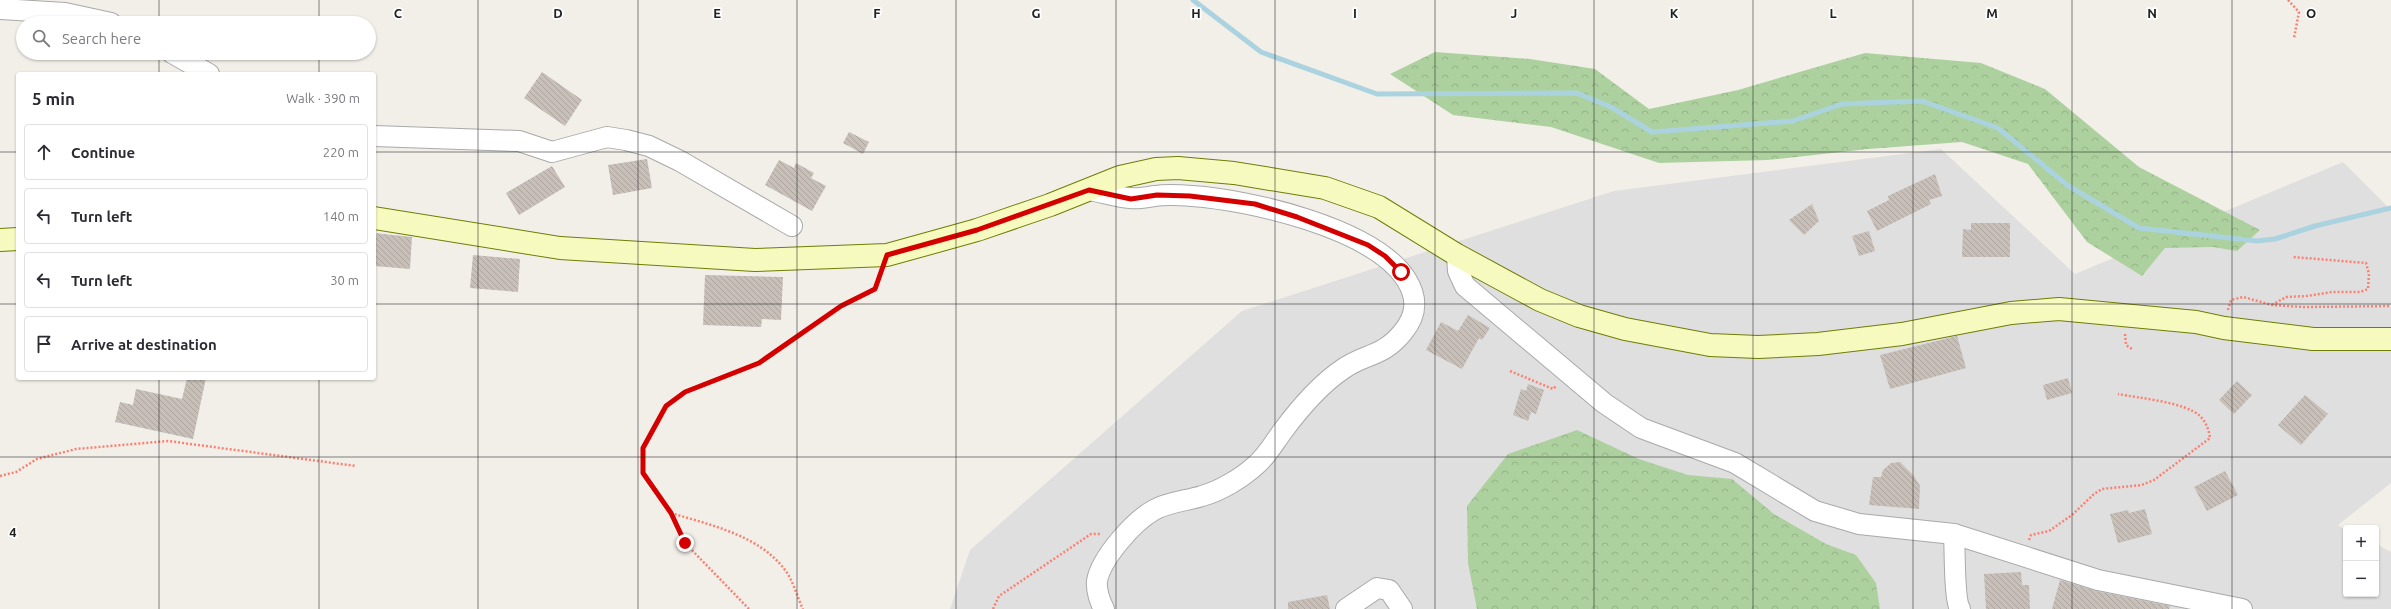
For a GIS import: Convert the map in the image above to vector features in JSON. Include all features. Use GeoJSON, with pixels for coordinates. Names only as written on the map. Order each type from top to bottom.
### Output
{"type":"FeatureCollection","features":[{"type":"Feature","properties":{"kind":"main road"},"geometry":{"type":"LineString","coordinates":[[376,218],[560,248],[755,260],[887,255],[977,230],[1089,190],[1120,177],[1156,170],[1178,168],[1234,174],[1325,188],[1379,207],[1457,255],[1540,300],[1579,316],[1624,329],[1710,345],[1758,347],[1818,344],[1902,334],[2012,313],[2059,309],[2196,322],[2224,328],[2313,339],[2391,339]]}},
{"type":"Feature","properties":{"kind":"main road"},"geometry":{"type":"LineString","coordinates":[[0,240],[16,240]]}},
{"type":"Feature","properties":{"kind":"street"},"geometry":{"type":"LineString","coordinates":[[0,9],[20,8],[79,16]]}},
{"type":"Feature","properties":{"kind":"street"},"geometry":{"type":"LineString","coordinates":[[184,60],[205,72]]}},
{"type":"Feature","properties":{"kind":"street"},"geometry":{"type":"LineString","coordinates":[[376,136],[519,141],[552,152],[607,137],[626,140],[649,146],[680,161],[792,226]]}},
{"type":"Feature","properties":{"kind":"street"},"geometry":{"type":"LineString","coordinates":[[1089,190],[1131,199],[1157,195],[1223,199],[1255,204],[1297,217],[1368,245],[1385,256],[1401,272],[1410,286],[1415,300],[1415,312],[1402,334],[1377,355],[1344,367],[1326,383],[1296,414],[1257,465],[1233,481],[1204,496],[1154,510],[1135,523],[1101,570],[1097,583],[1100,603],[1104,609]]}},
{"type":"Feature","properties":{"kind":"street"},"geometry":{"type":"LineString","coordinates":[[1457,255],[1458,271],[1465,286],[1604,403],[1641,428],[1735,463],[1815,511],[1859,524],[1954,534],[2098,580],[2242,609]]}},
{"type":"Feature","properties":{"kind":"street"},"geometry":{"type":"LineString","coordinates":[[1954,534],[1956,602],[1960,609]]}},
{"type":"Feature","properties":{"kind":"street"},"geometry":{"type":"LineString","coordinates":[[1346,609],[1377,588],[1389,590],[1402,609]]}},
{"type":"Feature","properties":{"kind":"path"},"geometry":{"type":"LineString","coordinates":[[2288,0],[2299,12],[2294,38]]}},
{"type":"Feature","properties":{"kind":"path"},"geometry":{"type":"LineString","coordinates":[[749,609],[685,543],[671,513],[643,473],[643,448],[666,406],[685,392],[759,363],[841,306],[875,289],[887,255]]}},
{"type":"Feature","properties":{"kind":"path"},"geometry":{"type":"LineString","coordinates":[[2272,305],[2286,297],[2332,292],[2360,292],[2368,289],[2369,274],[2366,263],[2292,257]]}},
{"type":"Feature","properties":{"kind":"path"},"geometry":{"type":"LineString","coordinates":[[2224,328],[2231,300],[2242,297],[2272,305],[2391,306]]}},
{"type":"Feature","properties":{"kind":"path"},"geometry":{"type":"LineString","coordinates":[[1510,371],[1553,389],[1571,375]]}},
{"type":"Feature","properties":{"kind":"path"},"geometry":{"type":"LineString","coordinates":[[2023,555],[2030,534],[2049,531],[2072,515],[2094,494],[2102,489],[2142,485],[2154,480],[2210,438],[2209,428],[2200,415],[2188,410],[2118,394]]}},
{"type":"Feature","properties":{"kind":"path"},"geometry":{"type":"LineString","coordinates":[[0,476],[16,472],[37,459],[76,449],[168,441],[356,466]]}},
{"type":"Feature","properties":{"kind":"path"},"geometry":{"type":"LineString","coordinates":[[671,513],[725,530],[761,548],[786,570],[803,609]]}},
{"type":"Feature","properties":{"kind":"path"},"geometry":{"type":"LineString","coordinates":[[993,609],[999,596],[1091,534],[1106,534],[1121,541]]}},
{"type":"Feature","properties":{"kind":"shaded area"},"geometry":{"type":"Polygon","coordinates":[[[1941,149],[2075,274],[2343,162],[2388,207],[2391,207],[2391,483],[2338,525],[2343,528],[2343,597],[2379,597],[2379,546],[2391,552],[2391,609],[950,609],[970,550],[1242,311],[1614,191],[1941,149]]]}},
{"type":"Feature","properties":{"kind":"green space"},"geometry":{"type":"Polygon","coordinates":[[[1435,52],[1530,59],[1595,69],[1649,109],[1738,90],[1865,53],[1981,63],[2045,89],[2139,167],[2260,230],[2237,251],[2213,247],[2165,248],[2142,276],[2087,242],[2028,164],[1962,142],[1868,149],[1768,160],[1659,163],[1551,127],[1453,115],[1390,74],[1435,52]]]}},
{"type":"Feature","properties":{"kind":"green space"},"geometry":{"type":"Polygon","coordinates":[[[1577,430],[1639,459],[1688,475],[1732,479],[1774,514],[1826,544],[1856,555],[1876,583],[1880,609],[1477,609],[1468,563],[1467,506],[1508,454],[1577,430]]]}},
{"type":"Feature","properties":{"kind":"building"},"geometry":{"type":"Polygon","coordinates":[[[542,72],[582,100],[565,126],[524,98],[542,72]]]}},
{"type":"Feature","properties":{"kind":"building"},"geometry":{"type":"Polygon","coordinates":[[[849,132],[869,142],[863,154],[843,143],[849,132]]]}},
{"type":"Feature","properties":{"kind":"building"},"geometry":{"type":"Polygon","coordinates":[[[647,159],[652,188],[613,195],[608,165],[647,159]]]}},
{"type":"Feature","properties":{"kind":"building"},"geometry":{"type":"Polygon","coordinates":[[[779,160],[794,168],[796,163],[814,173],[811,178],[826,186],[812,211],[765,185],[779,160]]]}},
{"type":"Feature","properties":{"kind":"building"},"geometry":{"type":"Polygon","coordinates":[[[552,166],[565,187],[519,215],[506,193],[552,166]]]}},
{"type":"Feature","properties":{"kind":"building"},"geometry":{"type":"Polygon","coordinates":[[[1935,174],[1942,196],[1929,200],[1931,204],[1877,231],[1867,211],[1889,200],[1888,196],[1935,174]]]}},
{"type":"Feature","properties":{"kind":"building"},"geometry":{"type":"Polygon","coordinates":[[[1812,204],[1819,221],[1804,235],[1789,220],[1812,204]]]}},
{"type":"Feature","properties":{"kind":"building"},"geometry":{"type":"Polygon","coordinates":[[[1971,223],[2010,223],[2010,257],[1962,257],[1963,229],[1971,230],[1971,223]]]}},
{"type":"Feature","properties":{"kind":"building"},"geometry":{"type":"Polygon","coordinates":[[[1869,231],[1875,251],[1859,256],[1852,236],[1869,231]]]}},
{"type":"Feature","properties":{"kind":"building"},"geometry":{"type":"Polygon","coordinates":[[[376,233],[412,237],[410,269],[376,266],[376,233]]]}},
{"type":"Feature","properties":{"kind":"building"},"geometry":{"type":"Polygon","coordinates":[[[473,255],[520,259],[518,292],[470,288],[473,255]]]}},
{"type":"Feature","properties":{"kind":"building"},"geometry":{"type":"Polygon","coordinates":[[[705,275],[783,277],[781,320],[762,319],[761,327],[703,325],[705,275]]]}},
{"type":"Feature","properties":{"kind":"building"},"geometry":{"type":"Polygon","coordinates":[[[1468,315],[1490,328],[1482,340],[1479,338],[1462,369],[1426,350],[1441,322],[1458,331],[1468,315]]]}},
{"type":"Feature","properties":{"kind":"building"},"geometry":{"type":"Polygon","coordinates":[[[1957,336],[1966,368],[1890,389],[1880,355],[1957,336]]]}},
{"type":"Feature","properties":{"kind":"building"},"geometry":{"type":"Polygon","coordinates":[[[2068,378],[2072,393],[2047,400],[2043,385],[2068,378]]]}},
{"type":"Feature","properties":{"kind":"building"},"geometry":{"type":"Polygon","coordinates":[[[187,380],[206,380],[193,439],[115,422],[120,402],[133,405],[136,389],[182,399],[187,380]]]}},
{"type":"Feature","properties":{"kind":"building"},"geometry":{"type":"Polygon","coordinates":[[[2237,381],[2252,395],[2234,414],[2219,400],[2237,381]]]}},
{"type":"Feature","properties":{"kind":"building"},"geometry":{"type":"Polygon","coordinates":[[[1528,384],[1544,390],[1536,414],[1531,412],[1528,421],[1513,415],[1521,389],[1526,391],[1528,384]]]}},
{"type":"Feature","properties":{"kind":"building"},"geometry":{"type":"Polygon","coordinates":[[[2305,395],[2328,414],[2301,445],[2278,425],[2305,395]]]}},
{"type":"Feature","properties":{"kind":"building"},"geometry":{"type":"Polygon","coordinates":[[[1900,462],[1914,476],[1920,486],[1919,509],[1869,505],[1873,477],[1881,477],[1883,470],[1891,463],[1900,462]]]}},
{"type":"Feature","properties":{"kind":"building"},"geometry":{"type":"Polygon","coordinates":[[[2225,471],[2238,495],[2207,511],[2194,487],[2225,471]]]}},
{"type":"Feature","properties":{"kind":"building"},"geometry":{"type":"Polygon","coordinates":[[[2145,509],[2152,534],[2118,543],[2110,514],[2128,510],[2129,513],[2145,509]]]}},
{"type":"Feature","properties":{"kind":"building"},"geometry":{"type":"Polygon","coordinates":[[[2021,572],[2022,585],[2029,585],[2030,609],[1986,609],[1984,574],[2021,572]]]}},
{"type":"Feature","properties":{"kind":"building"},"geometry":{"type":"Polygon","coordinates":[[[2060,580],[2096,591],[2170,606],[2169,609],[2052,609],[2060,580]]]}},
{"type":"Feature","properties":{"kind":"building"},"geometry":{"type":"Polygon","coordinates":[[[1327,595],[1330,609],[1288,609],[1288,602],[1327,595]]]}},
{"type":"Feature","properties":{"kind":"waterway"},"geometry":{"type":"LineString","coordinates":[[1193,0],[1261,52],[1377,94],[1577,93],[1611,107],[1652,132],[1793,121],[1842,104],[1922,101],[1998,128],[2067,185],[2139,228],[2257,241],[2275,239],[2315,226],[2391,208]]}},
{"type":"Feature","properties":{"kind":"route"},"geometry":{"type":"LineString","coordinates":[[685,543],[671,513],[643,473],[643,448],[666,406],[685,392],[759,363],[841,306],[875,289],[887,255],[977,230],[1089,190],[1131,199],[1157,195],[1190,196],[1255,204],[1297,217],[1346,235],[1368,245],[1385,256],[1401,272]]}}]}
